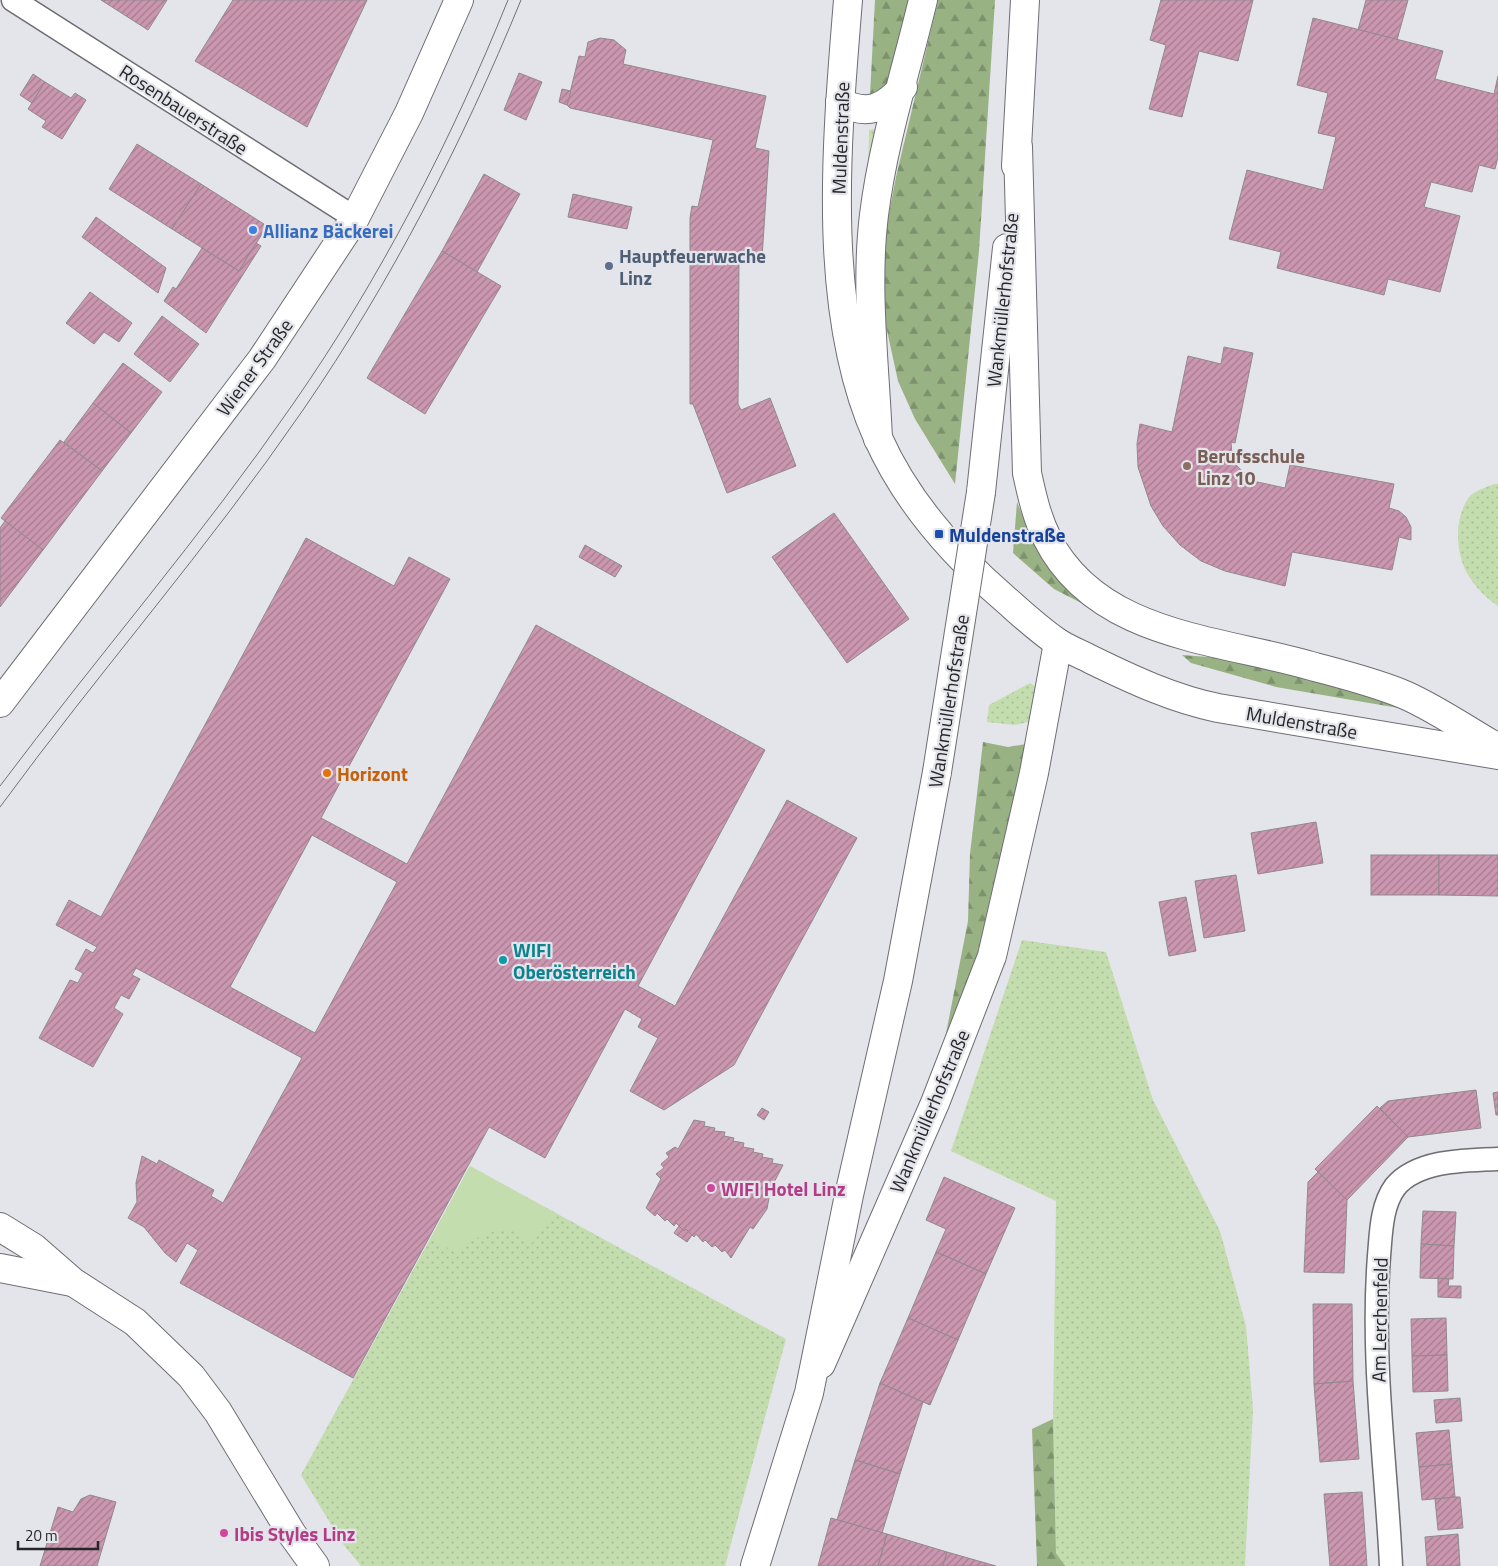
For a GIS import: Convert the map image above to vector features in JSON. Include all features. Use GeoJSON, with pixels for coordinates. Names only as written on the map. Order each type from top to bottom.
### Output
{"type":"FeatureCollection","features":[{"type":"Feature","properties":{"kind":"main road","name":"Wiener Straße"},"geometry":{"type":"LineString","coordinates":[[0,703],[262,359],[355,218],[410,113],[459,0]]}},
{"type":"Feature","properties":{"kind":"main road","name":"Muldenstraße"},"geometry":{"type":"LineString","coordinates":[[848,0],[836,158],[839,244],[850,349],[857,378],[878,439],[902,484],[939,534],[979,577],[1058,643],[1133,680],[1191,702],[1498,755]]}},
{"type":"Feature","properties":{"kind":"main road"},"geometry":{"type":"LineString","coordinates":[[878,439],[871,287],[874,217],[881,170],[923,0]]}},
{"type":"Feature","properties":{"kind":"main road","name":"Wankmüllerhofstraße"},"geometry":{"type":"LineString","coordinates":[[755,1566],[808,1393],[848,1195],[898,981],[937,772],[981,492],[1018,147],[1025,0]]}},
{"type":"Feature","properties":{"kind":"main road"},"geometry":{"type":"LineString","coordinates":[[840,102],[847,106],[866,109],[880,108],[892,100],[902,87]]}},
{"type":"Feature","properties":{"kind":"main road"},"geometry":{"type":"LineString","coordinates":[[1018,147],[1027,474],[1034,505],[1048,539],[1066,569],[1094,595],[1126,615],[1164,630],[1313,666],[1405,695],[1498,748]]}},
{"type":"Feature","properties":{"kind":"main road","name":"Wankmüllerhofstraße"},"geometry":{"type":"LineString","coordinates":[[808,1393],[935,1103],[992,956],[1034,773],[1058,643]]}},
{"type":"Feature","properties":{"kind":"main road"},"geometry":{"type":"LineString","coordinates":[[0,1226],[34,1248],[73,1282],[135,1322],[191,1376],[218,1412],[292,1534],[315,1566]]}},
{"type":"Feature","properties":{"kind":"main road"},"geometry":{"type":"LineString","coordinates":[[6,1267],[73,1282]]}},
{"type":"Feature","properties":{"kind":"street","name":"Rosenbauerstraße"},"geometry":{"type":"LineString","coordinates":[[13,0],[355,218]]}},
{"type":"Feature","properties":{"kind":"street","name":"Am Lerchenfeld"},"geometry":{"type":"LineString","coordinates":[[1390,1566],[1380,1434],[1376,1344],[1381,1230],[1387,1199],[1404,1178],[1423,1169],[1447,1163],[1498,1159]]}},
{"type":"Feature","properties":{"kind":"green space"},"geometry":{"type":"Polygon","coordinates":[[[875,0],[909,0],[888,84],[870,95],[875,0]]]}},
{"type":"Feature","properties":{"kind":"green space"},"geometry":{"type":"Polygon","coordinates":[[[938,0],[995,0],[979,251],[955,484],[915,419],[898,381],[884,317],[882,249],[896,177],[938,0]]]}},
{"type":"Feature","properties":{"kind":"green space"},"geometry":{"type":"Polygon","coordinates":[[[880,128],[868,179],[869,130],[880,128]]]}},
{"type":"Feature","properties":{"kind":"green space"},"geometry":{"type":"Polygon","coordinates":[[[1494,484],[1498,484],[1498,606],[1473,583],[1463,564],[1458,544],[1459,523],[1465,504],[1470,496],[1494,484]]]}},
{"type":"Feature","properties":{"kind":"green space"},"geometry":{"type":"Polygon","coordinates":[[[1017,502],[1029,532],[1050,569],[1087,606],[1054,589],[1013,553],[1017,502]]]}},
{"type":"Feature","properties":{"kind":"green space"},"geometry":{"type":"Polygon","coordinates":[[[1182,655],[1248,660],[1326,680],[1416,711],[1276,687],[1191,663],[1182,655]]]}},
{"type":"Feature","properties":{"kind":"green space"},"geometry":{"type":"Polygon","coordinates":[[[1030,683],[1038,688],[1032,721],[1015,725],[987,722],[989,705],[1030,683]]]}},
{"type":"Feature","properties":{"kind":"green space"},"geometry":{"type":"Polygon","coordinates":[[[983,742],[1008,747],[1026,744],[1019,793],[989,920],[941,1059],[968,921],[970,854],[983,742]]]}},
{"type":"Feature","properties":{"kind":"green space"},"geometry":{"type":"Polygon","coordinates":[[[1022,940],[1106,952],[1153,1100],[1220,1231],[1246,1326],[1253,1409],[1245,1566],[1064,1566],[1056,1553],[1053,1419],[1056,1201],[951,1151],[1022,940]]]}},
{"type":"Feature","properties":{"kind":"green space"},"geometry":{"type":"Polygon","coordinates":[[[470,1166],[786,1339],[725,1566],[361,1566],[343,1544],[301,1475],[470,1166]]]}},
{"type":"Feature","properties":{"kind":"green space"},"geometry":{"type":"Polygon","coordinates":[[[470,1166],[556,1214],[532,1243],[514,1232],[500,1230],[480,1237],[456,1253],[431,1238],[470,1166]]]}},
{"type":"Feature","properties":{"kind":"green space"},"geometry":{"type":"Polygon","coordinates":[[[1053,1419],[1056,1553],[1065,1566],[1037,1566],[1032,1429],[1053,1419]]]}},
{"type":"Feature","properties":{"kind":"building"},"geometry":{"type":"Polygon","coordinates":[[[101,0],[167,0],[148,30],[101,0]]]}},
{"type":"Feature","properties":{"kind":"building"},"geometry":{"type":"Polygon","coordinates":[[[233,0],[367,0],[307,127],[195,61],[233,0]]]}},
{"type":"Feature","properties":{"kind":"building"},"geometry":{"type":"Polygon","coordinates":[[[1161,0],[1253,0],[1238,61],[1199,51],[1182,117],[1149,109],[1166,45],[1150,40],[1161,0]]]}},
{"type":"Feature","properties":{"kind":"building"},"geometry":{"type":"Polygon","coordinates":[[[1366,0],[1408,0],[1397,40],[1358,30],[1366,0]]]}},
{"type":"Feature","properties":{"kind":"building"},"geometry":{"type":"Polygon","coordinates":[[[1313,18],[1443,51],[1435,79],[1494,94],[1498,76],[1498,157],[1495,169],[1479,165],[1472,192],[1431,182],[1424,207],[1460,216],[1440,292],[1388,279],[1384,295],[1277,268],[1281,252],[1229,239],[1247,170],[1323,190],[1336,137],[1318,133],[1328,93],[1297,85],[1313,18]]]}},
{"type":"Feature","properties":{"kind":"building"},"geometry":{"type":"Polygon","coordinates":[[[600,38],[614,40],[626,50],[623,64],[766,96],[755,148],[769,151],[762,258],[739,258],[738,404],[741,410],[770,398],[796,466],[727,493],[693,404],[690,404],[690,218],[692,206],[698,207],[713,140],[570,108],[567,105],[579,56],[585,57],[588,42],[600,38]]]}},
{"type":"Feature","properties":{"kind":"building"},"geometry":{"type":"Polygon","coordinates":[[[519,73],[542,82],[526,120],[504,110],[519,73]]]}},
{"type":"Feature","properties":{"kind":"building"},"geometry":{"type":"Polygon","coordinates":[[[33,74],[45,82],[32,103],[20,95],[33,74]]]}},
{"type":"Feature","properties":{"kind":"building"},"geometry":{"type":"Polygon","coordinates":[[[45,82],[71,98],[75,93],[86,100],[62,139],[42,127],[46,121],[28,109],[45,82]]]}},
{"type":"Feature","properties":{"kind":"building"},"geometry":{"type":"Polygon","coordinates":[[[562,89],[571,91],[567,105],[559,102],[562,89]]]}},
{"type":"Feature","properties":{"kind":"building"},"geometry":{"type":"Polygon","coordinates":[[[137,144],[201,184],[172,229],[109,189],[137,144]]]}},
{"type":"Feature","properties":{"kind":"building"},"geometry":{"type":"Polygon","coordinates":[[[484,174],[520,194],[477,272],[442,251],[484,174]]]}},
{"type":"Feature","properties":{"kind":"building"},"geometry":{"type":"Polygon","coordinates":[[[201,184],[267,226],[239,271],[172,229],[201,184]]]}},
{"type":"Feature","properties":{"kind":"building"},"geometry":{"type":"Polygon","coordinates":[[[573,194],[632,207],[627,229],[568,217],[573,194]]]}},
{"type":"Feature","properties":{"kind":"building"},"geometry":{"type":"Polygon","coordinates":[[[96,217],[166,268],[158,293],[82,237],[96,217]]]}},
{"type":"Feature","properties":{"kind":"building"},"geometry":{"type":"Polygon","coordinates":[[[256,243],[261,246],[206,333],[164,301],[173,287],[176,289],[202,248],[239,271],[256,243]]]}},
{"type":"Feature","properties":{"kind":"building"},"geometry":{"type":"Polygon","coordinates":[[[442,251],[501,286],[425,414],[367,378],[442,251]]]}},
{"type":"Feature","properties":{"kind":"building"},"geometry":{"type":"Polygon","coordinates":[[[90,292],[132,323],[119,342],[104,332],[94,344],[66,323],[90,292]]]}},
{"type":"Feature","properties":{"kind":"building"},"geometry":{"type":"Polygon","coordinates":[[[162,316],[199,344],[170,382],[134,354],[162,316]]]}},
{"type":"Feature","properties":{"kind":"building","name":"Berufsschule Linz 10"},"geometry":{"type":"Polygon","coordinates":[[[1224,347],[1253,353],[1235,443],[1231,442],[1232,455],[1237,466],[1253,481],[1285,488],[1290,465],[1394,484],[1389,508],[1399,511],[1406,517],[1411,527],[1411,540],[1399,537],[1392,570],[1292,552],[1285,586],[1225,571],[1201,561],[1180,545],[1163,526],[1151,506],[1138,467],[1137,444],[1140,424],[1172,432],[1188,356],[1221,364],[1224,347]]]}},
{"type":"Feature","properties":{"kind":"building"},"geometry":{"type":"Polygon","coordinates":[[[123,363],[162,392],[131,433],[93,403],[123,363]]]}},
{"type":"Feature","properties":{"kind":"building"},"geometry":{"type":"Polygon","coordinates":[[[93,403],[131,433],[102,471],[64,442],[93,403]]]}},
{"type":"Feature","properties":{"kind":"building"},"geometry":{"type":"Polygon","coordinates":[[[60,440],[102,471],[43,550],[1,518],[60,440]]]}},
{"type":"Feature","properties":{"kind":"building"},"geometry":{"type":"Polygon","coordinates":[[[834,513],[909,619],[847,663],[772,557],[834,513]]]}},
{"type":"Feature","properties":{"kind":"building"},"geometry":{"type":"Polygon","coordinates":[[[5,521],[43,550],[0,607],[0,528],[5,521]]]}},
{"type":"Feature","properties":{"kind":"building","name":"WIFI Oberösterreich"},"geometry":{"type":"Polygon","coordinates":[[[306,538],[394,586],[409,557],[450,579],[321,818],[407,864],[536,625],[765,750],[638,986],[675,1006],[787,800],[857,838],[734,1065],[664,1110],[630,1091],[658,1038],[638,1027],[642,1019],[625,1009],[545,1158],[489,1127],[353,1378],[180,1283],[198,1250],[187,1243],[176,1262],[165,1253],[144,1227],[128,1218],[137,1202],[136,1183],[142,1156],[157,1164],[159,1160],[214,1190],[211,1196],[223,1203],[302,1058],[136,968],[132,975],[140,979],[129,999],[121,995],[114,1008],[123,1014],[93,1067],[39,1038],[70,980],[78,983],[83,973],[75,969],[86,949],[93,953],[97,947],[56,925],[69,900],[101,917],[306,538]],[[312,835],[230,987],[315,1033],[397,882],[312,835]]]}},
{"type":"Feature","properties":{"kind":"building"},"geometry":{"type":"Polygon","coordinates":[[[585,545],[622,566],[615,577],[579,557],[585,545]]]}},
{"type":"Feature","properties":{"kind":"building"},"geometry":{"type":"Polygon","coordinates":[[[1316,822],[1323,863],[1258,874],[1251,833],[1316,822]]]}},
{"type":"Feature","properties":{"kind":"building"},"geometry":{"type":"Polygon","coordinates":[[[1371,855],[1439,855],[1439,895],[1371,895],[1371,855]]]}},
{"type":"Feature","properties":{"kind":"building"},"geometry":{"type":"Polygon","coordinates":[[[1439,855],[1498,855],[1498,896],[1439,895],[1439,855]]]}},
{"type":"Feature","properties":{"kind":"building"},"geometry":{"type":"Polygon","coordinates":[[[1236,875],[1245,931],[1204,938],[1195,881],[1236,875]]]}},
{"type":"Feature","properties":{"kind":"building"},"geometry":{"type":"Polygon","coordinates":[[[1186,897],[1196,951],[1169,956],[1159,902],[1186,897]]]}},
{"type":"Feature","properties":{"kind":"building"},"geometry":{"type":"Polygon","coordinates":[[[1476,1090],[1481,1128],[1408,1137],[1380,1108],[1388,1101],[1476,1090]]]}},
{"type":"Feature","properties":{"kind":"building"},"geometry":{"type":"Polygon","coordinates":[[[1498,1092],[1498,1115],[1496,1115],[1493,1093],[1498,1092]]]}},
{"type":"Feature","properties":{"kind":"building"},"geometry":{"type":"Polygon","coordinates":[[[1377,1106],[1408,1137],[1347,1200],[1315,1169],[1377,1106]]]}},
{"type":"Feature","properties":{"kind":"building"},"geometry":{"type":"Polygon","coordinates":[[[762,1108],[769,1112],[764,1120],[757,1115],[762,1108]]]}},
{"type":"Feature","properties":{"kind":"building"},"geometry":{"type":"Polygon","coordinates":[[[694,1120],[705,1122],[704,1126],[715,1128],[714,1131],[725,1132],[724,1136],[734,1138],[733,1141],[744,1143],[743,1147],[754,1149],[753,1152],[763,1154],[762,1157],[773,1159],[772,1163],[783,1165],[767,1196],[769,1198],[767,1209],[753,1229],[750,1227],[731,1258],[725,1250],[722,1252],[715,1245],[712,1247],[705,1240],[703,1242],[696,1234],[694,1237],[686,1229],[684,1231],[676,1223],[674,1226],[667,1219],[665,1221],[657,1213],[655,1216],[646,1208],[661,1179],[656,1174],[664,1168],[661,1164],[669,1157],[666,1153],[675,1147],[678,1149],[694,1120]]]}},
{"type":"Feature","properties":{"kind":"building"},"geometry":{"type":"Polygon","coordinates":[[[1318,1172],[1347,1200],[1344,1273],[1304,1272],[1308,1182],[1318,1172]]]}},
{"type":"Feature","properties":{"kind":"building"},"geometry":{"type":"Polygon","coordinates":[[[944,1177],[1015,1208],[986,1274],[936,1252],[946,1229],[926,1220],[944,1177]]]}},
{"type":"Feature","properties":{"kind":"building"},"geometry":{"type":"Polygon","coordinates":[[[1423,1211],[1456,1212],[1454,1246],[1421,1244],[1423,1211]]]}},
{"type":"Feature","properties":{"kind":"building"},"geometry":{"type":"Polygon","coordinates":[[[679,1226],[684,1231],[686,1229],[692,1235],[687,1242],[674,1233],[679,1226]]]}},
{"type":"Feature","properties":{"kind":"building"},"geometry":{"type":"Polygon","coordinates":[[[1421,1244],[1454,1246],[1453,1279],[1420,1278],[1421,1244]]]}},
{"type":"Feature","properties":{"kind":"building"},"geometry":{"type":"Polygon","coordinates":[[[936,1252],[986,1274],[958,1340],[908,1318],[936,1252]]]}},
{"type":"Feature","properties":{"kind":"building"},"geometry":{"type":"Polygon","coordinates":[[[1438,1278],[1449,1279],[1448,1286],[1461,1286],[1461,1298],[1438,1297],[1438,1278]]]}},
{"type":"Feature","properties":{"kind":"building"},"geometry":{"type":"Polygon","coordinates":[[[1313,1304],[1352,1304],[1353,1381],[1314,1384],[1313,1304]]]}},
{"type":"Feature","properties":{"kind":"building"},"geometry":{"type":"Polygon","coordinates":[[[908,1318],[958,1340],[930,1405],[880,1383],[908,1318]]]}},
{"type":"Feature","properties":{"kind":"building"},"geometry":{"type":"Polygon","coordinates":[[[1446,1318],[1447,1355],[1412,1356],[1411,1319],[1446,1318]]]}},
{"type":"Feature","properties":{"kind":"building"},"geometry":{"type":"Polygon","coordinates":[[[1447,1355],[1448,1391],[1413,1392],[1412,1356],[1447,1355]]]}},
{"type":"Feature","properties":{"kind":"building"},"geometry":{"type":"Polygon","coordinates":[[[1353,1381],[1359,1459],[1320,1462],[1314,1384],[1353,1381]]]}},
{"type":"Feature","properties":{"kind":"building"},"geometry":{"type":"Polygon","coordinates":[[[880,1383],[923,1402],[900,1474],[855,1460],[880,1383]]]}},
{"type":"Feature","properties":{"kind":"building"},"geometry":{"type":"Polygon","coordinates":[[[1460,1398],[1462,1421],[1436,1423],[1434,1400],[1460,1398]]]}},
{"type":"Feature","properties":{"kind":"building"},"geometry":{"type":"Polygon","coordinates":[[[1449,1430],[1452,1464],[1419,1467],[1416,1433],[1449,1430]]]}},
{"type":"Feature","properties":{"kind":"building"},"geometry":{"type":"Polygon","coordinates":[[[855,1460],[900,1474],[882,1533],[837,1520],[855,1460]]]}},
{"type":"Feature","properties":{"kind":"building"},"geometry":{"type":"Polygon","coordinates":[[[1452,1464],[1455,1497],[1422,1500],[1419,1467],[1452,1464]]]}},
{"type":"Feature","properties":{"kind":"building"},"geometry":{"type":"Polygon","coordinates":[[[1362,1492],[1367,1566],[1330,1566],[1324,1494],[1362,1492]]]}},
{"type":"Feature","properties":{"kind":"building"},"geometry":{"type":"Polygon","coordinates":[[[90,1495],[116,1502],[97,1566],[40,1566],[58,1507],[73,1512],[81,1499],[90,1495]]]}},
{"type":"Feature","properties":{"kind":"building"},"geometry":{"type":"Polygon","coordinates":[[[1460,1497],[1463,1528],[1438,1530],[1435,1499],[1460,1497]]]}},
{"type":"Feature","properties":{"kind":"building"},"geometry":{"type":"Polygon","coordinates":[[[831,1518],[887,1534],[878,1566],[818,1566],[831,1518]]]}},
{"type":"Feature","properties":{"kind":"building"},"geometry":{"type":"Polygon","coordinates":[[[887,1534],[947,1552],[943,1566],[878,1566],[887,1534]]]}},
{"type":"Feature","properties":{"kind":"building"},"geometry":{"type":"Polygon","coordinates":[[[1458,1534],[1460,1566],[1427,1566],[1425,1537],[1458,1534]]]}},
{"type":"Feature","properties":{"kind":"building"},"geometry":{"type":"Polygon","coordinates":[[[947,1552],[996,1566],[943,1566],[947,1552]]]}},
{"type":"Feature","properties":{"kind":"tram line"},"geometry":{"type":"LineString","coordinates":[[0,786],[186,549],[258,453],[325,357],[412,208],[463,105],[508,0]]}},
{"type":"Feature","properties":{"kind":"tram line"},"geometry":{"type":"LineString","coordinates":[[0,807],[75,708],[230,511],[335,362],[366,312],[423,211],[474,107],[521,0]]}},
{"type":"Feature","properties":{"kind":"place","name":"Allianz Bäckerei"},"geometry":{"type":"Point","coordinates":[253,230]}},
{"type":"Feature","properties":{"kind":"place","name":"Hauptfeuerwache Linz"},"geometry":{"type":"Point","coordinates":[609,266]}},
{"type":"Feature","properties":{"kind":"place","name":"Berufsschule Linz 10"},"geometry":{"type":"Point","coordinates":[1187,466]}},
{"type":"Feature","properties":{"kind":"place","name":"Muldenstraße"},"geometry":{"type":"Point","coordinates":[939,534]}},
{"type":"Feature","properties":{"kind":"place","name":"Horizont"},"geometry":{"type":"Point","coordinates":[327,773]}},
{"type":"Feature","properties":{"kind":"place","name":"WIFI Oberösterreich"},"geometry":{"type":"Point","coordinates":[503,960]}},
{"type":"Feature","properties":{"kind":"place","name":"WIFI Hotel Linz"},"geometry":{"type":"Point","coordinates":[711,1188]}},
{"type":"Feature","properties":{"kind":"place","name":"Ibis Styles Linz"},"geometry":{"type":"Point","coordinates":[224,1533]}}]}
